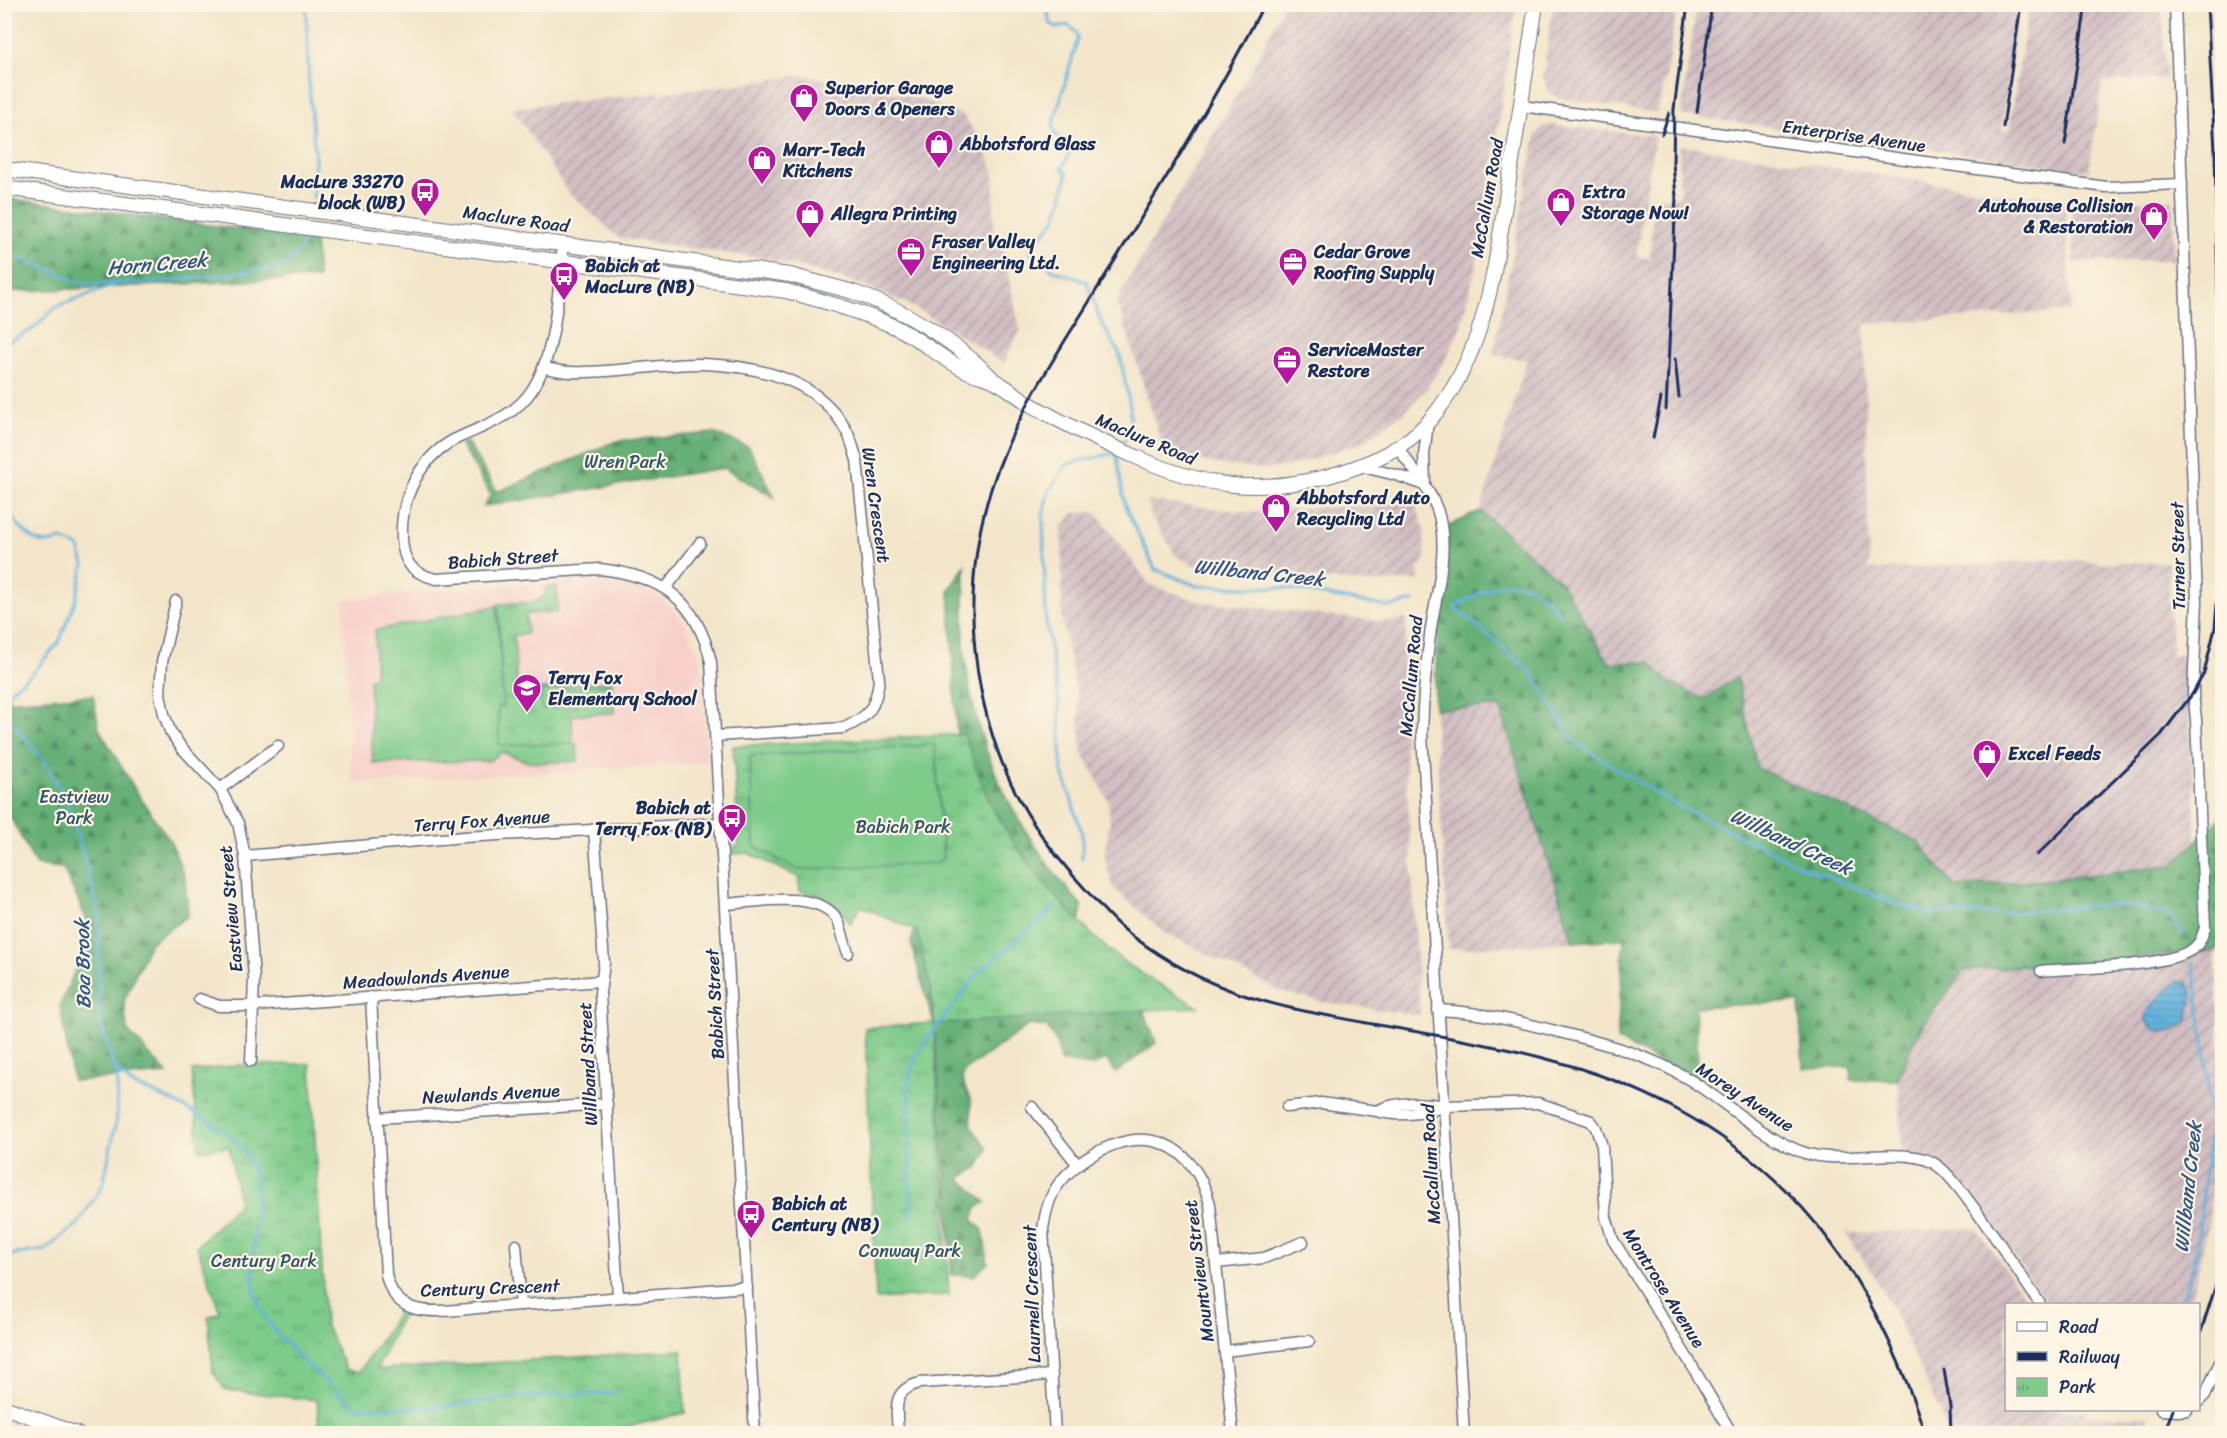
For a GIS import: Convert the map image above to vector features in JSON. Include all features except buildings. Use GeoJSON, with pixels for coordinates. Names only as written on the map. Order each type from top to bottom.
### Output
{"type":"FeatureCollection","features":[{"type":"Feature","properties":{"kind":"main road","name":"McCallum Road"},"geometry":{"type":"LineString","coordinates":[[1397,446],[1428,422],[1447,398],[1464,368],[1482,324],[1522,106],[1536,4]]}},
{"type":"Feature","properties":{"kind":"main road","name":"Maclure Road"},"geometry":{"type":"LineString","coordinates":[[4,169],[790,275],[854,293],[903,314],[971,357],[995,381],[1029,403],[1141,459],[1195,480],[1234,486],[1299,483],[1359,466],[1397,446]]}},
{"type":"Feature","properties":{"kind":"main road","name":"Maclure Road"},"geometry":{"type":"LineString","coordinates":[[4,188],[786,291],[851,309],[898,328],[964,370],[995,381]]}},
{"type":"Feature","properties":{"kind":"main road"},"geometry":{"type":"LineString","coordinates":[[4,1407],[77,1434]]}},
{"type":"Feature","properties":{"kind":"street","name":"Turner Street"},"geometry":{"type":"LineString","coordinates":[[2041,971],[2159,962],[2182,955],[2197,946],[2205,928],[2193,693],[2197,601],[2175,4]]}},
{"type":"Feature","properties":{"kind":"street","name":"Enterprise Avenue"},"geometry":{"type":"LineString","coordinates":[[1522,106],[2106,187],[2182,184]]}},
{"type":"Feature","properties":{"kind":"street","name":"Babich Street"},"geometry":{"type":"LineString","coordinates":[[563,244],[552,328],[544,368],[531,392],[513,410],[490,425],[457,438],[436,453],[420,471],[407,496],[401,522],[402,549],[407,563],[420,575],[436,579],[600,569],[646,578],[666,588],[682,603],[696,621],[706,641],[711,662],[716,736],[755,1434]]}},
{"type":"Feature","properties":{"kind":"street","name":"Wren Crescent"},"geometry":{"type":"LineString","coordinates":[[544,368],[571,372],[704,364],[757,370],[789,379],[816,394],[834,412],[848,434],[857,460],[879,680],[877,697],[870,711],[858,722],[844,728],[716,736]]}},
{"type":"Feature","properties":{"kind":"street"},"geometry":{"type":"LineString","coordinates":[[1359,466],[1425,485],[1424,455],[1428,422]]}},
{"type":"Feature","properties":{"kind":"street","name":"McCallum Road"},"geometry":{"type":"LineString","coordinates":[[1397,446],[1425,485],[1437,509],[1442,530],[1442,553],[1431,629],[1422,734],[1464,1434]]}},
{"type":"Feature","properties":{"kind":"street"},"geometry":{"type":"LineString","coordinates":[[666,588],[700,543]]}},
{"type":"Feature","properties":{"kind":"street","name":"Eastview Street"},"geometry":{"type":"LineString","coordinates":[[176,601],[161,669],[160,694],[170,731],[181,747],[220,789],[238,823],[245,856],[254,978],[251,1061]]}},
{"type":"Feature","properties":{"kind":"street"},"geometry":{"type":"LineString","coordinates":[[220,789],[278,746]]}},
{"type":"Feature","properties":{"kind":"street","name":"Terry Fox Avenue"},"geometry":{"type":"LineString","coordinates":[[245,856],[464,837],[721,823]]}},
{"type":"Feature","properties":{"kind":"street","name":"Willband Street"},"geometry":{"type":"LineString","coordinates":[[594,829],[604,963],[601,981],[618,1297]]}},
{"type":"Feature","properties":{"kind":"street"},"geometry":{"type":"LineString","coordinates":[[726,904],[799,900],[814,903],[828,911],[837,920],[848,953]]}},
{"type":"Feature","properties":{"kind":"street","name":"Meadowlands Avenue"},"geometry":{"type":"LineString","coordinates":[[199,999],[219,1006],[254,1006],[601,981]]}},
{"type":"Feature","properties":{"kind":"street","name":"Century Crescent"},"geometry":{"type":"LineString","coordinates":[[371,997],[386,1274],[387,1282],[396,1297],[411,1308],[420,1310],[521,1305],[747,1287]]}},
{"type":"Feature","properties":{"kind":"street","name":"Morey Avenue"},"geometry":{"type":"LineString","coordinates":[[1438,1010],[1483,1015],[1537,1026],[1617,1047],[1689,1079],[1782,1143],[1806,1153],[1844,1159],[1904,1155],[1936,1164],[1948,1175],[1978,1213],[2039,1303]]}},
{"type":"Feature","properties":{"kind":"street"},"geometry":{"type":"LineString","coordinates":[[1287,1107],[1321,1104],[1377,1111],[1386,1106],[1432,1103],[1445,1106]]}},
{"type":"Feature","properties":{"kind":"street","name":"Montrose Avenue"},"geometry":{"type":"LineString","coordinates":[[1445,1106],[1538,1103],[1587,1119],[1594,1124],[1602,1146],[1606,1217],[1613,1240],[1732,1434]]}},
{"type":"Feature","properties":{"kind":"street","name":"Newlands Avenue"},"geometry":{"type":"LineString","coordinates":[[377,1118],[607,1104]]}},
{"type":"Feature","properties":{"kind":"street"},"geometry":{"type":"LineString","coordinates":[[1032,1107],[1078,1165]]}},
{"type":"Feature","properties":{"kind":"street","name":"Laurnell Crescent"},"geometry":{"type":"LineString","coordinates":[[1055,1434],[1043,1229],[1046,1209],[1053,1192],[1078,1165],[1104,1148],[1123,1141],[1144,1139]]}},
{"type":"Feature","properties":{"kind":"street","name":"Mountview Street"},"geometry":{"type":"LineString","coordinates":[[1144,1139],[1164,1144],[1180,1154],[1194,1168],[1204,1184],[1210,1204],[1233,1434]]}},
{"type":"Feature","properties":{"kind":"street"},"geometry":{"type":"LineString","coordinates":[[1216,1263],[1264,1258],[1303,1242]]}},
{"type":"Feature","properties":{"kind":"street"},"geometry":{"type":"LineString","coordinates":[[516,1245],[521,1305]]}},
{"type":"Feature","properties":{"kind":"street"},"geometry":{"type":"LineString","coordinates":[[1225,1351],[1309,1341]]}},
{"type":"Feature","properties":{"kind":"street"},"geometry":{"type":"LineString","coordinates":[[2200,1401],[2223,1358]]}},
{"type":"Feature","properties":{"kind":"street"},"geometry":{"type":"LineString","coordinates":[[898,1434],[897,1403],[901,1392],[910,1386],[920,1383],[1052,1375]]}},
{"type":"Feature","properties":{"kind":"shaded area"},"geometry":{"type":"Polygon","coordinates":[[[1284,5],[1516,5],[1477,262],[1460,328],[1446,359],[1426,389],[1405,411],[1363,442],[1295,465],[1265,469],[1231,466],[1164,451],[1117,300],[1257,60],[1284,5]]]}},
{"type":"Feature","properties":{"kind":"shaded area"},"geometry":{"type":"Polygon","coordinates":[[[1553,5],[1677,5],[1667,73],[1657,113],[1559,98],[1549,93],[1543,78],[1553,5]]]}},
{"type":"Feature","properties":{"kind":"shaded area"},"geometry":{"type":"Polygon","coordinates":[[[1697,5],[2019,5],[2001,129],[2009,131],[2029,5],[2162,5],[2166,78],[2102,82],[2089,171],[1681,115],[1697,5]]]}},
{"type":"Feature","properties":{"kind":"shaded area"},"geometry":{"type":"Polygon","coordinates":[[[802,75],[919,98],[964,116],[985,148],[994,172],[994,231],[1002,247],[1020,330],[1004,363],[906,303],[856,283],[803,267],[754,257],[619,238],[569,193],[512,108],[725,86],[802,75]]]}},
{"type":"Feature","properties":{"kind":"shaded area"},"geometry":{"type":"Polygon","coordinates":[[[1551,125],[1655,136],[1636,256],[1650,259],[1652,225],[1658,198],[1680,197],[1679,145],[2028,198],[2029,194],[2065,199],[2071,311],[1864,324],[1869,570],[2048,560],[2103,563],[2168,562],[2172,656],[2186,655],[2196,840],[2173,865],[2046,880],[1955,887],[1918,841],[1757,768],[1737,677],[1704,699],[1668,682],[1650,662],[1609,664],[1561,582],[1480,511],[1527,360],[1493,355],[1536,135],[1542,127],[1551,125]]]}},
{"type":"Feature","properties":{"kind":"shaded area"},"geometry":{"type":"Polygon","coordinates":[[[2072,200],[2081,202],[2173,200],[2174,260],[2074,262],[2072,200]]]}},
{"type":"Feature","properties":{"kind":"shaded area"},"geometry":{"type":"Polygon","coordinates":[[[1148,501],[1248,512],[1415,502],[1424,530],[1425,561],[1418,569],[1419,580],[1366,583],[1196,566],[1177,557],[1151,516],[1148,501]]]}},
{"type":"Feature","properties":{"kind":"shaded area"},"geometry":{"type":"Polygon","coordinates":[[[1096,512],[1149,584],[1197,601],[1387,622],[1406,619],[1403,718],[1420,1015],[1327,1003],[1282,992],[1162,931],[1113,887],[1104,856],[1110,821],[1108,800],[1082,751],[1077,695],[1062,619],[1062,528],[1074,513],[1096,512]]]}},
{"type":"Feature","properties":{"kind":"shaded area","name":"Terry Fox Elementary School"},"geometry":{"type":"Polygon","coordinates":[[[601,579],[630,584],[661,597],[685,623],[701,661],[708,762],[352,784],[343,600],[437,590],[601,579]]]}},
{"type":"Feature","properties":{"kind":"shaded area"},"geometry":{"type":"Polygon","coordinates":[[[1500,707],[1573,942],[1449,949],[1434,709],[1500,707]]]}},
{"type":"Feature","properties":{"kind":"shaded area"},"geometry":{"type":"Polygon","coordinates":[[[2215,951],[2221,1076],[2209,1221],[2190,1303],[2046,1303],[1995,1227],[1951,1173],[1902,1152],[1898,1080],[1917,1034],[1963,971],[2215,951]]]}},
{"type":"Feature","properties":{"kind":"shaded area"},"geometry":{"type":"Polygon","coordinates":[[[1976,1228],[2029,1303],[2005,1303],[2005,1411],[2085,1411],[2085,1416],[2149,1416],[2145,1433],[1947,1433],[1940,1411],[1896,1316],[1875,1277],[1846,1233],[1976,1228]]]}},
{"type":"Feature","properties":{"kind":"green space"},"geometry":{"type":"Polygon","coordinates":[[[4,198],[315,239],[318,278],[5,292],[4,198]]]}},
{"type":"Feature","properties":{"kind":"green space","name":"Wren Park"},"geometry":{"type":"Polygon","coordinates":[[[714,433],[749,447],[775,498],[724,468],[484,506],[491,495],[461,445],[467,442],[497,492],[616,441],[714,433]]]}},
{"type":"Feature","properties":{"kind":"green space"},"geometry":{"type":"Polygon","coordinates":[[[1480,511],[1561,582],[1609,663],[1650,662],[1668,682],[1704,699],[1737,677],[1757,768],[1918,841],[1955,887],[2046,880],[2172,865],[2219,819],[2222,948],[2215,951],[1963,971],[1917,1034],[1898,1080],[1851,1080],[1851,1067],[1803,1068],[1799,1002],[1695,1007],[1699,1083],[1617,1040],[1624,939],[1573,942],[1500,707],[1434,709],[1447,527],[1480,511]]]}},
{"type":"Feature","properties":{"kind":"green space"},"geometry":{"type":"Polygon","coordinates":[[[965,565],[964,643],[968,680],[976,716],[1000,784],[1036,847],[1082,906],[1076,941],[1139,997],[1156,1043],[1116,1073],[1106,1059],[1092,1066],[1060,1061],[1057,1043],[1047,1027],[1029,1025],[964,1071],[962,1080],[971,1101],[971,1127],[988,1148],[979,1167],[959,1178],[986,1202],[977,1207],[973,1220],[983,1230],[988,1263],[974,1276],[952,1275],[934,1024],[911,943],[958,752],[949,590],[965,565]]]}},
{"type":"Feature","properties":{"kind":"green space"},"geometry":{"type":"Polygon","coordinates":[[[546,587],[557,587],[558,612],[526,614],[527,634],[514,635],[517,691],[566,687],[566,684],[612,681],[614,713],[572,717],[573,744],[499,746],[498,706],[503,705],[498,604],[534,602],[544,596],[546,587]]]}},
{"type":"Feature","properties":{"kind":"green space"},"geometry":{"type":"Polygon","coordinates":[[[497,606],[503,706],[498,706],[499,745],[577,744],[578,761],[528,762],[502,752],[489,761],[373,763],[369,679],[375,678],[375,630],[497,606]]]}},
{"type":"Feature","properties":{"kind":"green space"},"geometry":{"type":"Polygon","coordinates":[[[612,684],[613,697],[580,699],[580,686],[612,684]]]}},
{"type":"Feature","properties":{"kind":"green space"},"geometry":{"type":"Polygon","coordinates":[[[575,688],[576,707],[542,709],[541,691],[575,688]]]}},
{"type":"Feature","properties":{"kind":"green space","name":"Eastview Park"},"geometry":{"type":"Polygon","coordinates":[[[93,695],[99,729],[141,799],[171,842],[185,878],[188,916],[150,943],[124,1001],[127,1030],[167,1074],[73,1081],[60,1006],[82,954],[87,920],[63,868],[36,865],[5,807],[5,701],[93,695]]]}},
{"type":"Feature","properties":{"kind":"green space","name":"Babich Park"},"geometry":{"type":"Polygon","coordinates":[[[964,734],[983,787],[998,818],[1044,883],[1110,951],[1147,977],[1198,1007],[934,1024],[949,1295],[876,1299],[865,1028],[934,1023],[932,993],[917,931],[861,906],[850,923],[840,910],[828,901],[800,891],[798,877],[748,853],[734,854],[734,847],[739,846],[733,746],[964,734]]]}},
{"type":"Feature","properties":{"kind":"green space"},"geometry":{"type":"Polygon","coordinates":[[[935,745],[943,857],[938,863],[797,870],[754,846],[750,756],[935,745]]]}},
{"type":"Feature","properties":{"kind":"green space","name":"Century Park"},"geometry":{"type":"Polygon","coordinates":[[[311,1064],[325,1324],[346,1370],[359,1372],[389,1328],[397,1312],[402,1315],[377,1369],[682,1350],[685,1413],[598,1434],[497,1434],[433,1427],[360,1433],[319,1433],[317,1400],[225,1390],[213,1372],[208,1317],[220,1312],[197,1246],[239,1204],[229,1147],[199,1150],[192,1071],[239,1065],[311,1064]]]}},
{"type":"Feature","properties":{"kind":"water"},"geometry":{"type":"Polygon","coordinates":[[[2178,981],[2188,983],[2192,994],[2189,1019],[2174,1030],[2165,1032],[2155,1030],[2146,1020],[2147,1012],[2178,981]]]}},
{"type":"Feature","properties":{"kind":"waterway","name":"Horn Creek"},"geometry":{"type":"LineString","coordinates":[[306,4],[309,85],[315,155],[313,197]]}},
{"type":"Feature","properties":{"kind":"waterway","name":"Willband Creek"},"geometry":{"type":"LineString","coordinates":[[1046,4],[1050,23],[1057,28],[1068,25],[1076,32],[1078,38],[1053,125],[1056,135],[1067,142],[1069,154],[1062,168],[1067,174],[1063,196],[1053,221],[1030,251],[1055,271],[1087,282],[1100,320],[1120,355],[1130,407],[1130,432],[1120,447]]}},
{"type":"Feature","properties":{"kind":"waterway","name":"Horn Creek"},"geometry":{"type":"LineString","coordinates":[[4,251],[84,284],[150,283],[277,268],[295,258],[306,240]]}},
{"type":"Feature","properties":{"kind":"waterway","name":"Boa Brook"},"geometry":{"type":"LineString","coordinates":[[4,344],[33,329],[57,306],[115,285]]}},
{"type":"Feature","properties":{"kind":"waterway","name":"Willband Creek"},"geometry":{"type":"LineString","coordinates":[[1116,452],[1125,506],[1155,569],[1197,586],[1286,588],[1388,607],[1414,601]]}},
{"type":"Feature","properties":{"kind":"waterway"},"geometry":{"type":"LineString","coordinates":[[1082,858],[1082,833],[1062,770],[1059,703],[1046,621],[1043,515],[1048,493],[1067,464],[1115,453]]}},
{"type":"Feature","properties":{"kind":"waterway","name":"Boa Brook"},"geometry":{"type":"LineString","coordinates":[[4,509],[29,536],[36,540],[43,543],[60,539],[79,547],[84,565],[76,599],[59,642],[32,674],[13,688],[4,702]]}},
{"type":"Feature","properties":{"kind":"waterway","name":"Willband Creek"},"geometry":{"type":"LineString","coordinates":[[1563,617],[1535,590],[1514,584],[1494,587],[1455,607],[1531,672],[1576,743],[1671,802],[1799,865],[1894,903],[1932,913],[1999,914],[2100,905],[2132,906],[2170,915],[2183,934]]}},
{"type":"Feature","properties":{"kind":"waterway","name":"Boa Brook"},"geometry":{"type":"LineString","coordinates":[[4,706],[13,724],[46,764],[62,791],[78,835],[99,915],[99,1018],[117,1078],[117,1117],[103,1185],[78,1224],[45,1250],[10,1255],[4,1253]]}},
{"type":"Feature","properties":{"kind":"waterway"},"geometry":{"type":"LineString","coordinates":[[911,1219],[908,1082],[917,1052],[980,971],[1055,907]]}},
{"type":"Feature","properties":{"kind":"waterway","name":"Willband Creek"},"geometry":{"type":"LineString","coordinates":[[2180,1303],[2195,1263],[2211,1124],[2205,1051],[2193,963]]}},
{"type":"Feature","properties":{"kind":"waterway"},"geometry":{"type":"LineString","coordinates":[[115,1069],[132,1084],[177,1104],[216,1126],[238,1143],[245,1152],[256,1185],[253,1262],[256,1297],[277,1333],[329,1384]]}},
{"type":"Feature","properties":{"kind":"waterway"},"geometry":{"type":"LineString","coordinates":[[334,1389],[356,1407],[439,1408],[510,1397],[615,1393]]}},
{"type":"Feature","properties":{"kind":"railway"},"geometry":{"type":"LineString","coordinates":[[1264,4],[1225,77],[1141,219],[1052,361],[1012,436],[991,489],[976,554],[973,587],[975,654],[988,720],[1014,790],[1046,842],[1107,914],[1145,945],[1199,977],[1244,995],[1279,1005],[1485,1045],[1563,1063],[1638,1090],[1674,1108],[1721,1137],[1763,1169],[1800,1205],[1832,1245],[1861,1288],[1886,1334],[1907,1382],[1925,1434]]}},
{"type":"Feature","properties":{"kind":"railway"},"geometry":{"type":"LineString","coordinates":[[1666,410],[1676,197],[1673,163],[1674,109],[1688,4]]}},
{"type":"Feature","properties":{"kind":"railway"},"geometry":{"type":"LineString","coordinates":[[1697,112],[1712,4]]}},
{"type":"Feature","properties":{"kind":"railway"},"geometry":{"type":"LineString","coordinates":[[2003,127],[2021,4]]}},
{"type":"Feature","properties":{"kind":"railway"},"geometry":{"type":"LineString","coordinates":[[2065,144],[2086,4]]}},
{"type":"Feature","properties":{"kind":"railway"},"geometry":{"type":"LineString","coordinates":[[2207,4],[2215,151],[2222,484]]}},
{"type":"Feature","properties":{"kind":"railway"},"geometry":{"type":"LineString","coordinates":[[1662,134],[1669,113]]}},
{"type":"Feature","properties":{"kind":"railway"},"geometry":{"type":"LineString","coordinates":[[1675,359],[1679,397]]}},
{"type":"Feature","properties":{"kind":"railway"},"geometry":{"type":"LineString","coordinates":[[1653,438],[1661,398]]}},
{"type":"Feature","properties":{"kind":"railway"},"geometry":{"type":"LineString","coordinates":[[2037,855],[2161,735],[2193,693],[2204,673],[2215,628],[2222,544]]}},
{"type":"Feature","properties":{"kind":"railway"},"geometry":{"type":"LineString","coordinates":[[2200,1335],[2222,1266]]}},
{"type":"Feature","properties":{"kind":"railway"},"geometry":{"type":"LineString","coordinates":[[1944,1370],[1950,1406],[1951,1434]]}},
{"type":"Feature","properties":{"kind":"railway"},"geometry":{"type":"LineString","coordinates":[[2163,1434],[2173,1411]]}},
{"type":"Feature","properties":{"kind":"place","name":"Superior Garage Doors & Openers"},"geometry":{"type":"Point","coordinates":[804,124]}},
{"type":"Feature","properties":{"kind":"place","name":"Abbotsford Glass"},"geometry":{"type":"Point","coordinates":[939,170]}},
{"type":"Feature","properties":{"kind":"place","name":"Marr-Tech Kitchens"},"geometry":{"type":"Point","coordinates":[762,186]}},
{"type":"Feature","properties":{"kind":"place","name":"MacLure 33270 block (WB)"},"geometry":{"type":"Point","coordinates":[425,218]}},
{"type":"Feature","properties":{"kind":"place","name":"Extra Storage Now!"},"geometry":{"type":"Point","coordinates":[1561,228]}},
{"type":"Feature","properties":{"kind":"place","name":"Allegra Printing"},"geometry":{"type":"Point","coordinates":[810,240]}},
{"type":"Feature","properties":{"kind":"place","name":"Autohouse Collision & Restoration"},"geometry":{"type":"Point","coordinates":[2154,242]}},
{"type":"Feature","properties":{"kind":"place","name":"Fraser Valley Engineering Ltd."},"geometry":{"type":"Point","coordinates":[911,278]}},
{"type":"Feature","properties":{"kind":"place","name":"Cedar Grove Roofing Supply"},"geometry":{"type":"Point","coordinates":[1293,288]}},
{"type":"Feature","properties":{"kind":"place","name":"Babich at MacLure (NB)"},"geometry":{"type":"Point","coordinates":[564,302]}},
{"type":"Feature","properties":{"kind":"place","name":"ServiceMaster Restore"},"geometry":{"type":"Point","coordinates":[1287,386]}},
{"type":"Feature","properties":{"kind":"place","name":"Abbotsford Auto Recycling Ltd"},"geometry":{"type":"Point","coordinates":[1276,534]}},
{"type":"Feature","properties":{"kind":"place","name":"Terry Fox Elementary School"},"geometry":{"type":"Point","coordinates":[527,714]}},
{"type":"Feature","properties":{"kind":"place","name":"Excel Feeds"},"geometry":{"type":"Point","coordinates":[1987,780]}},
{"type":"Feature","properties":{"kind":"place","name":"Babich at Terry Fox (NB)"},"geometry":{"type":"Point","coordinates":[732,844]}},
{"type":"Feature","properties":{"kind":"place","name":"Babich at Century (NB)"},"geometry":{"type":"Point","coordinates":[751,1240]}},
{"type":"Feature","properties":{"kind":"park label","name":"Conway Park"},"geometry":{"type":"Point","coordinates":[910,1251]}}]}
